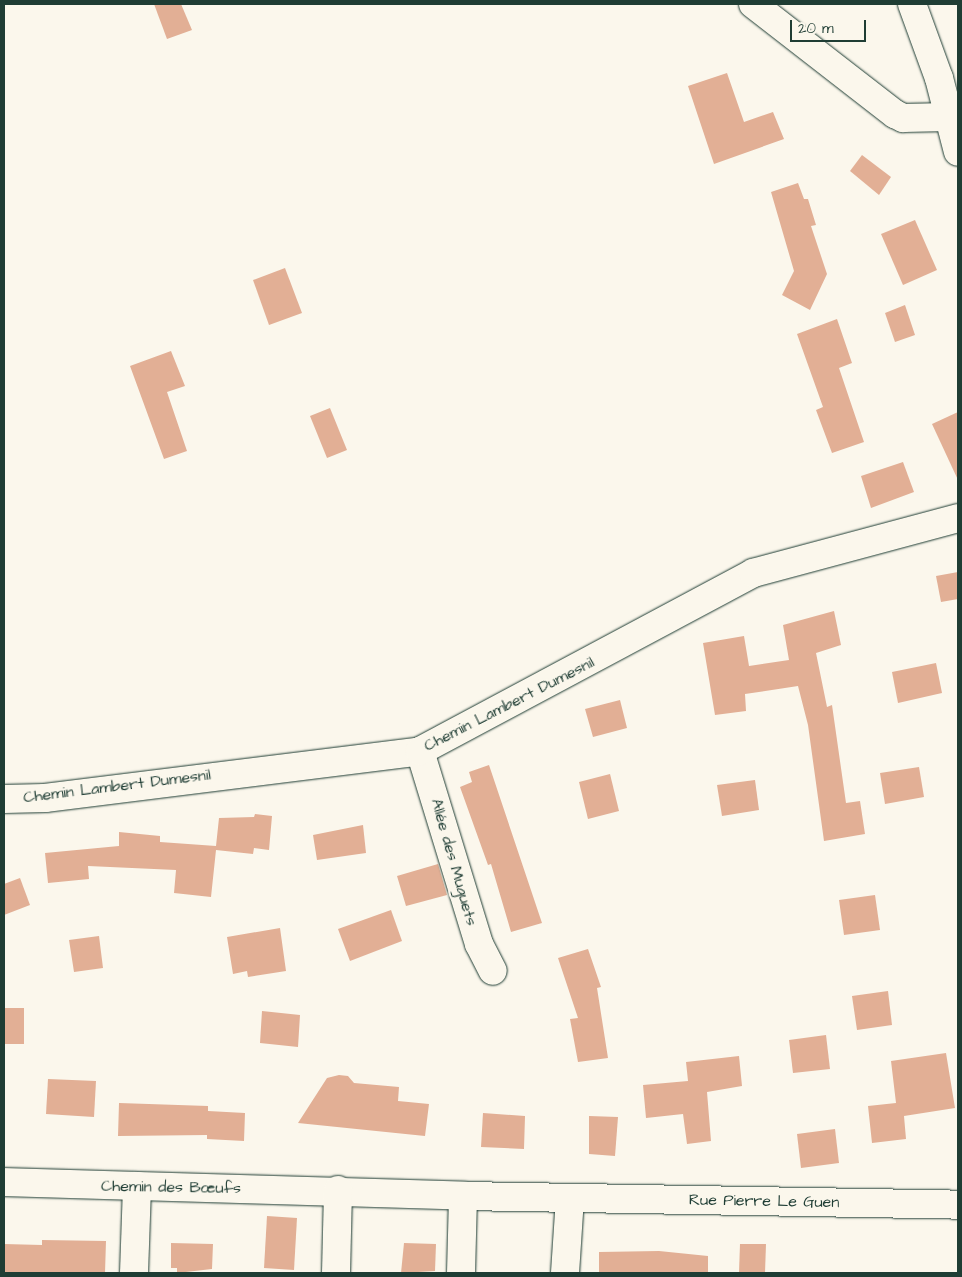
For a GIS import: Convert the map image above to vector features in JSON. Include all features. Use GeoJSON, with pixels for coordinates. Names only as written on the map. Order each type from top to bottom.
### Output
{"type":"FeatureCollection","features":[{"type":"Feature","properties":{"kind":"street"},"geometry":{"type":"LineString","coordinates":[[753,4],[895,114],[903,118],[948,117]]}},
{"type":"Feature","properties":{"kind":"street"},"geometry":{"type":"LineString","coordinates":[[912,4],[958,152]]}},
{"type":"Feature","properties":{"kind":"street","name":"Chemin Lambert Dumesnil"},"geometry":{"type":"LineString","coordinates":[[4,799],[45,798],[420,750],[753,573],[958,518]]}},
{"type":"Feature","properties":{"kind":"street","name":"Allée des Muguets"},"geometry":{"type":"LineString","coordinates":[[420,750],[478,944],[493,971]]}},
{"type":"Feature","properties":{"kind":"street","name":"Chemin des Bœufs"},"geometry":{"type":"LineString","coordinates":[[4,1182],[570,1198]]}},
{"type":"Feature","properties":{"kind":"street"},"geometry":{"type":"LineString","coordinates":[[134,1273],[137,1186]]}},
{"type":"Feature","properties":{"kind":"street"},"geometry":{"type":"LineString","coordinates":[[336,1273],[338,1190]]}},
{"type":"Feature","properties":{"kind":"street"},"geometry":{"type":"LineString","coordinates":[[461,1273],[463,1196]]}},
{"type":"Feature","properties":{"kind":"street"},"geometry":{"type":"LineString","coordinates":[[565,1273],[570,1198]]}},
{"type":"Feature","properties":{"kind":"street","name":"Rue Pierre Le Guen"},"geometry":{"type":"LineString","coordinates":[[570,1198],[958,1205]]}},
{"type":"Feature","properties":{"kind":"building"},"geometry":{"type":"Polygon","coordinates":[[[154,4],[181,4],[192,30],[167,39],[154,4]]]}},
{"type":"Feature","properties":{"kind":"building"},"geometry":{"type":"Polygon","coordinates":[[[727,73],[744,122],[773,112],[784,139],[714,164],[688,86],[727,73]]]}},
{"type":"Feature","properties":{"kind":"building"},"geometry":{"type":"Polygon","coordinates":[[[862,155],[891,177],[879,195],[850,171],[862,155]]]}},
{"type":"Feature","properties":{"kind":"building"},"geometry":{"type":"Polygon","coordinates":[[[798,183],[804,199],[808,199],[816,225],[811,226],[827,274],[810,310],[782,295],[794,271],[771,192],[798,183]]]}},
{"type":"Feature","properties":{"kind":"building"},"geometry":{"type":"Polygon","coordinates":[[[915,220],[937,270],[903,285],[881,234],[915,220]]]}},
{"type":"Feature","properties":{"kind":"building"},"geometry":{"type":"Polygon","coordinates":[[[285,268],[302,313],[269,325],[253,280],[285,268]]]}},
{"type":"Feature","properties":{"kind":"building"},"geometry":{"type":"Polygon","coordinates":[[[905,305],[915,335],[895,342],[885,313],[905,305]]]}},
{"type":"Feature","properties":{"kind":"building"},"geometry":{"type":"Polygon","coordinates":[[[837,319],[852,363],[839,368],[864,442],[832,453],[816,410],[823,407],[797,334],[837,319]]]}},
{"type":"Feature","properties":{"kind":"building"},"geometry":{"type":"Polygon","coordinates":[[[171,351],[185,386],[167,392],[187,451],[164,459],[130,366],[171,351]]]}},
{"type":"Feature","properties":{"kind":"building"},"geometry":{"type":"Polygon","coordinates":[[[330,408],[347,450],[327,458],[310,416],[330,408]]]}},
{"type":"Feature","properties":{"kind":"building"},"geometry":{"type":"Polygon","coordinates":[[[958,412],[958,480],[932,424],[958,412]]]}},
{"type":"Feature","properties":{"kind":"building"},"geometry":{"type":"Polygon","coordinates":[[[903,462],[914,492],[871,508],[861,476],[903,462]]]}},
{"type":"Feature","properties":{"kind":"building"},"geometry":{"type":"Polygon","coordinates":[[[958,572],[958,599],[941,602],[936,576],[958,572]]]}},
{"type":"Feature","properties":{"kind":"building"},"geometry":{"type":"Polygon","coordinates":[[[834,611],[841,645],[816,653],[827,707],[832,705],[846,803],[860,801],[865,834],[824,841],[808,725],[798,686],[745,694],[746,711],[715,715],[703,643],[744,636],[749,666],[789,660],[783,625],[834,611]]]}},
{"type":"Feature","properties":{"kind":"building"},"geometry":{"type":"Polygon","coordinates":[[[936,663],[942,693],[898,703],[892,672],[936,663]]]}},
{"type":"Feature","properties":{"kind":"building"},"geometry":{"type":"Polygon","coordinates":[[[620,700],[627,728],[593,737],[585,709],[620,700]]]}},
{"type":"Feature","properties":{"kind":"building"},"geometry":{"type":"Polygon","coordinates":[[[489,765],[542,923],[511,932],[491,864],[488,865],[460,787],[472,782],[469,772],[489,765]]]}},
{"type":"Feature","properties":{"kind":"building"},"geometry":{"type":"Polygon","coordinates":[[[919,767],[924,797],[885,804],[880,773],[919,767]]]}},
{"type":"Feature","properties":{"kind":"building"},"geometry":{"type":"Polygon","coordinates":[[[610,774],[619,811],[588,819],[579,782],[610,774]]]}},
{"type":"Feature","properties":{"kind":"building"},"geometry":{"type":"Polygon","coordinates":[[[755,780],[759,810],[722,816],[717,785],[755,780]]]}},
{"type":"Feature","properties":{"kind":"building"},"geometry":{"type":"Polygon","coordinates":[[[255,814],[272,816],[269,850],[254,848],[253,854],[216,850],[211,897],[174,893],[176,870],[88,866],[89,879],[48,883],[45,853],[119,846],[119,832],[160,836],[160,842],[216,846],[219,818],[254,817],[255,814]]]}},
{"type":"Feature","properties":{"kind":"building"},"geometry":{"type":"Polygon","coordinates":[[[363,825],[366,853],[317,860],[313,835],[363,825]]]}},
{"type":"Feature","properties":{"kind":"building"},"geometry":{"type":"Polygon","coordinates":[[[438,864],[447,895],[406,906],[397,876],[438,864]]]}},
{"type":"Feature","properties":{"kind":"building"},"geometry":{"type":"Polygon","coordinates":[[[20,878],[30,905],[4,915],[4,884],[20,878]]]}},
{"type":"Feature","properties":{"kind":"building"},"geometry":{"type":"Polygon","coordinates":[[[875,895],[880,930],[844,935],[839,900],[875,895]]]}},
{"type":"Feature","properties":{"kind":"building"},"geometry":{"type":"Polygon","coordinates":[[[391,910],[402,941],[350,961],[338,929],[391,910]]]}},
{"type":"Feature","properties":{"kind":"building"},"geometry":{"type":"Polygon","coordinates":[[[280,928],[286,971],[248,977],[247,971],[233,974],[227,937],[280,928]]]}},
{"type":"Feature","properties":{"kind":"building"},"geometry":{"type":"Polygon","coordinates":[[[99,936],[103,968],[74,972],[69,940],[99,936]]]}},
{"type":"Feature","properties":{"kind":"building"},"geometry":{"type":"Polygon","coordinates":[[[588,949],[601,987],[597,988],[608,1058],[578,1062],[570,1019],[578,1018],[558,958],[588,949]]]}},
{"type":"Feature","properties":{"kind":"building"},"geometry":{"type":"Polygon","coordinates":[[[888,991],[892,1025],[857,1030],[852,996],[888,991]]]}},
{"type":"Feature","properties":{"kind":"building"},"geometry":{"type":"Polygon","coordinates":[[[4,1008],[24,1008],[24,1044],[4,1044],[4,1008]]]}},
{"type":"Feature","properties":{"kind":"building"},"geometry":{"type":"Polygon","coordinates":[[[262,1011],[300,1015],[298,1047],[260,1043],[262,1011]]]}},
{"type":"Feature","properties":{"kind":"building"},"geometry":{"type":"Polygon","coordinates":[[[826,1035],[830,1069],[793,1073],[789,1040],[826,1035]]]}},
{"type":"Feature","properties":{"kind":"building"},"geometry":{"type":"Polygon","coordinates":[[[946,1053],[955,1108],[904,1116],[906,1139],[872,1143],[868,1106],[896,1103],[891,1061],[946,1053]]]}},
{"type":"Feature","properties":{"kind":"building"},"geometry":{"type":"Polygon","coordinates":[[[739,1056],[742,1086],[707,1092],[711,1141],[687,1144],[683,1114],[646,1118],[643,1085],[688,1081],[686,1062],[739,1056]]]}},
{"type":"Feature","properties":{"kind":"building"},"geometry":{"type":"Polygon","coordinates":[[[339,1075],[348,1076],[354,1083],[399,1087],[398,1101],[429,1104],[425,1136],[298,1123],[327,1078],[339,1075]]]}},
{"type":"Feature","properties":{"kind":"building"},"geometry":{"type":"Polygon","coordinates":[[[48,1079],[96,1081],[94,1117],[46,1114],[48,1079]]]}},
{"type":"Feature","properties":{"kind":"building"},"geometry":{"type":"Polygon","coordinates":[[[119,1103],[208,1106],[208,1111],[245,1113],[244,1141],[207,1139],[207,1135],[118,1136],[119,1103]]]}},
{"type":"Feature","properties":{"kind":"building"},"geometry":{"type":"Polygon","coordinates":[[[483,1113],[525,1116],[524,1149],[481,1147],[483,1113]]]}},
{"type":"Feature","properties":{"kind":"building"},"geometry":{"type":"Polygon","coordinates":[[[589,1116],[618,1117],[615,1156],[589,1154],[589,1116]]]}},
{"type":"Feature","properties":{"kind":"building"},"geometry":{"type":"Polygon","coordinates":[[[835,1129],[839,1163],[801,1168],[797,1134],[835,1129]]]}},
{"type":"Feature","properties":{"kind":"building"},"geometry":{"type":"Polygon","coordinates":[[[267,1216],[297,1218],[294,1270],[264,1268],[267,1216]]]}},
{"type":"Feature","properties":{"kind":"building"},"geometry":{"type":"Polygon","coordinates":[[[42,1240],[106,1241],[105,1273],[4,1273],[4,1244],[42,1245],[42,1240]]]}},
{"type":"Feature","properties":{"kind":"building"},"geometry":{"type":"Polygon","coordinates":[[[171,1243],[213,1244],[212,1269],[177,1273],[177,1268],[171,1268],[171,1243]]]}},
{"type":"Feature","properties":{"kind":"building"},"geometry":{"type":"Polygon","coordinates":[[[404,1243],[436,1244],[435,1271],[401,1273],[404,1243]]]}},
{"type":"Feature","properties":{"kind":"building"},"geometry":{"type":"Polygon","coordinates":[[[740,1244],[766,1244],[765,1273],[739,1273],[740,1244]]]}},
{"type":"Feature","properties":{"kind":"building"},"geometry":{"type":"Polygon","coordinates":[[[659,1251],[708,1256],[708,1273],[599,1273],[599,1252],[659,1251]]]}}]}
